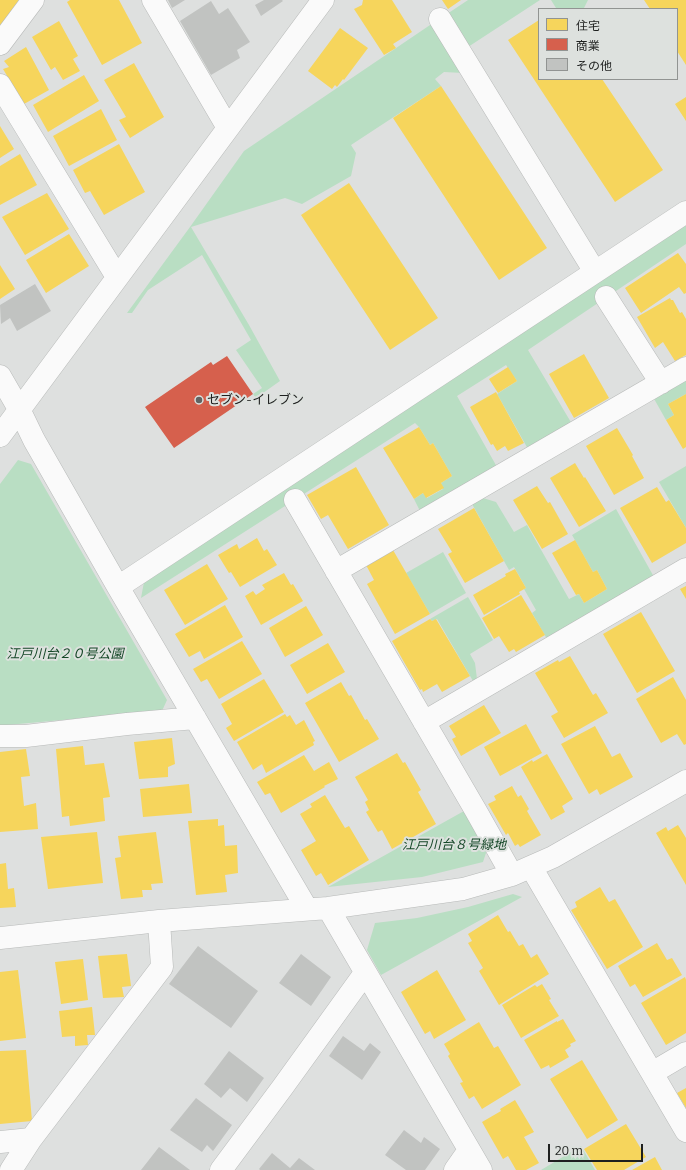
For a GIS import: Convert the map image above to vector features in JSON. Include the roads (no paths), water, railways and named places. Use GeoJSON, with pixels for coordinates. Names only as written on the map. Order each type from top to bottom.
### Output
{"type":"FeatureCollection","features":[{"type":"Feature","properties":{"kind":"street"},"geometry":{"type":"LineString","coordinates":[[0,44],[33,0]]}},
{"type":"Feature","properties":{"kind":"street"},"geometry":{"type":"LineString","coordinates":[[152,0],[228,128]]}},
{"type":"Feature","properties":{"kind":"street"},"geometry":{"type":"LineString","coordinates":[[0,436],[323,0]]}},
{"type":"Feature","properties":{"kind":"street"},"geometry":{"type":"LineString","coordinates":[[440,19],[595,272]]}},
{"type":"Feature","properties":{"kind":"street"},"geometry":{"type":"LineString","coordinates":[[0,85],[117,277]]}},
{"type":"Feature","properties":{"kind":"street"},"geometry":{"type":"LineString","coordinates":[[118,587],[686,212]]}},
{"type":"Feature","properties":{"kind":"street"},"geometry":{"type":"LineString","coordinates":[[606,297],[660,383]]}},
{"type":"Feature","properties":{"kind":"street"},"geometry":{"type":"LineString","coordinates":[[336,571],[686,368]]}},
{"type":"Feature","properties":{"kind":"street"},"geometry":{"type":"LineString","coordinates":[[0,376],[19,409],[34,440],[118,587],[307,910]]}},
{"type":"Feature","properties":{"kind":"street"},"geometry":{"type":"LineString","coordinates":[[295,500],[476,811],[521,871],[652,1073],[686,1131]]}},
{"type":"Feature","properties":{"kind":"street"},"geometry":{"type":"LineString","coordinates":[[424,722],[686,569]]}},
{"type":"Feature","properties":{"kind":"street"},"geometry":{"type":"LineString","coordinates":[[0,736],[26,736],[127,724],[195,718]]}},
{"type":"Feature","properties":{"kind":"street"},"geometry":{"type":"LineString","coordinates":[[0,938],[159,921],[328,908],[463,890],[521,871],[565,850],[686,781]]}},
{"type":"Feature","properties":{"kind":"street"},"geometry":{"type":"LineString","coordinates":[[328,908],[481,1170]]}},
{"type":"Feature","properties":{"kind":"street"},"geometry":{"type":"LineString","coordinates":[[11,1170],[17,1163],[31,1139],[162,968],[159,921]]}},
{"type":"Feature","properties":{"kind":"street"},"geometry":{"type":"LineString","coordinates":[[221,1170],[365,973]]}},
{"type":"Feature","properties":{"kind":"street"},"geometry":{"type":"LineString","coordinates":[[652,1073],[686,1053]]}},
{"type":"Feature","properties":{"kind":"street"},"geometry":{"type":"LineString","coordinates":[[0,1142],[31,1139]]}},
{"type":"Feature","properties":{"kind":"street"},"geometry":{"type":"LineString","coordinates":[[455,1170],[470,1150]]}},
{"type":"Feature","properties":{"kind":"place","name":"セブン-イレブン"},"geometry":{"type":"Point","coordinates":[199,400]}},
{"type":"Feature","properties":{"kind":"park label","name":"江戸川台２０号公園"},"geometry":{"type":"Point","coordinates":[65,654]}},
{"type":"Feature","properties":{"kind":"park label","name":"江戸川台８号緑地"},"geometry":{"type":"Point","coordinates":[454,845]}}]}
